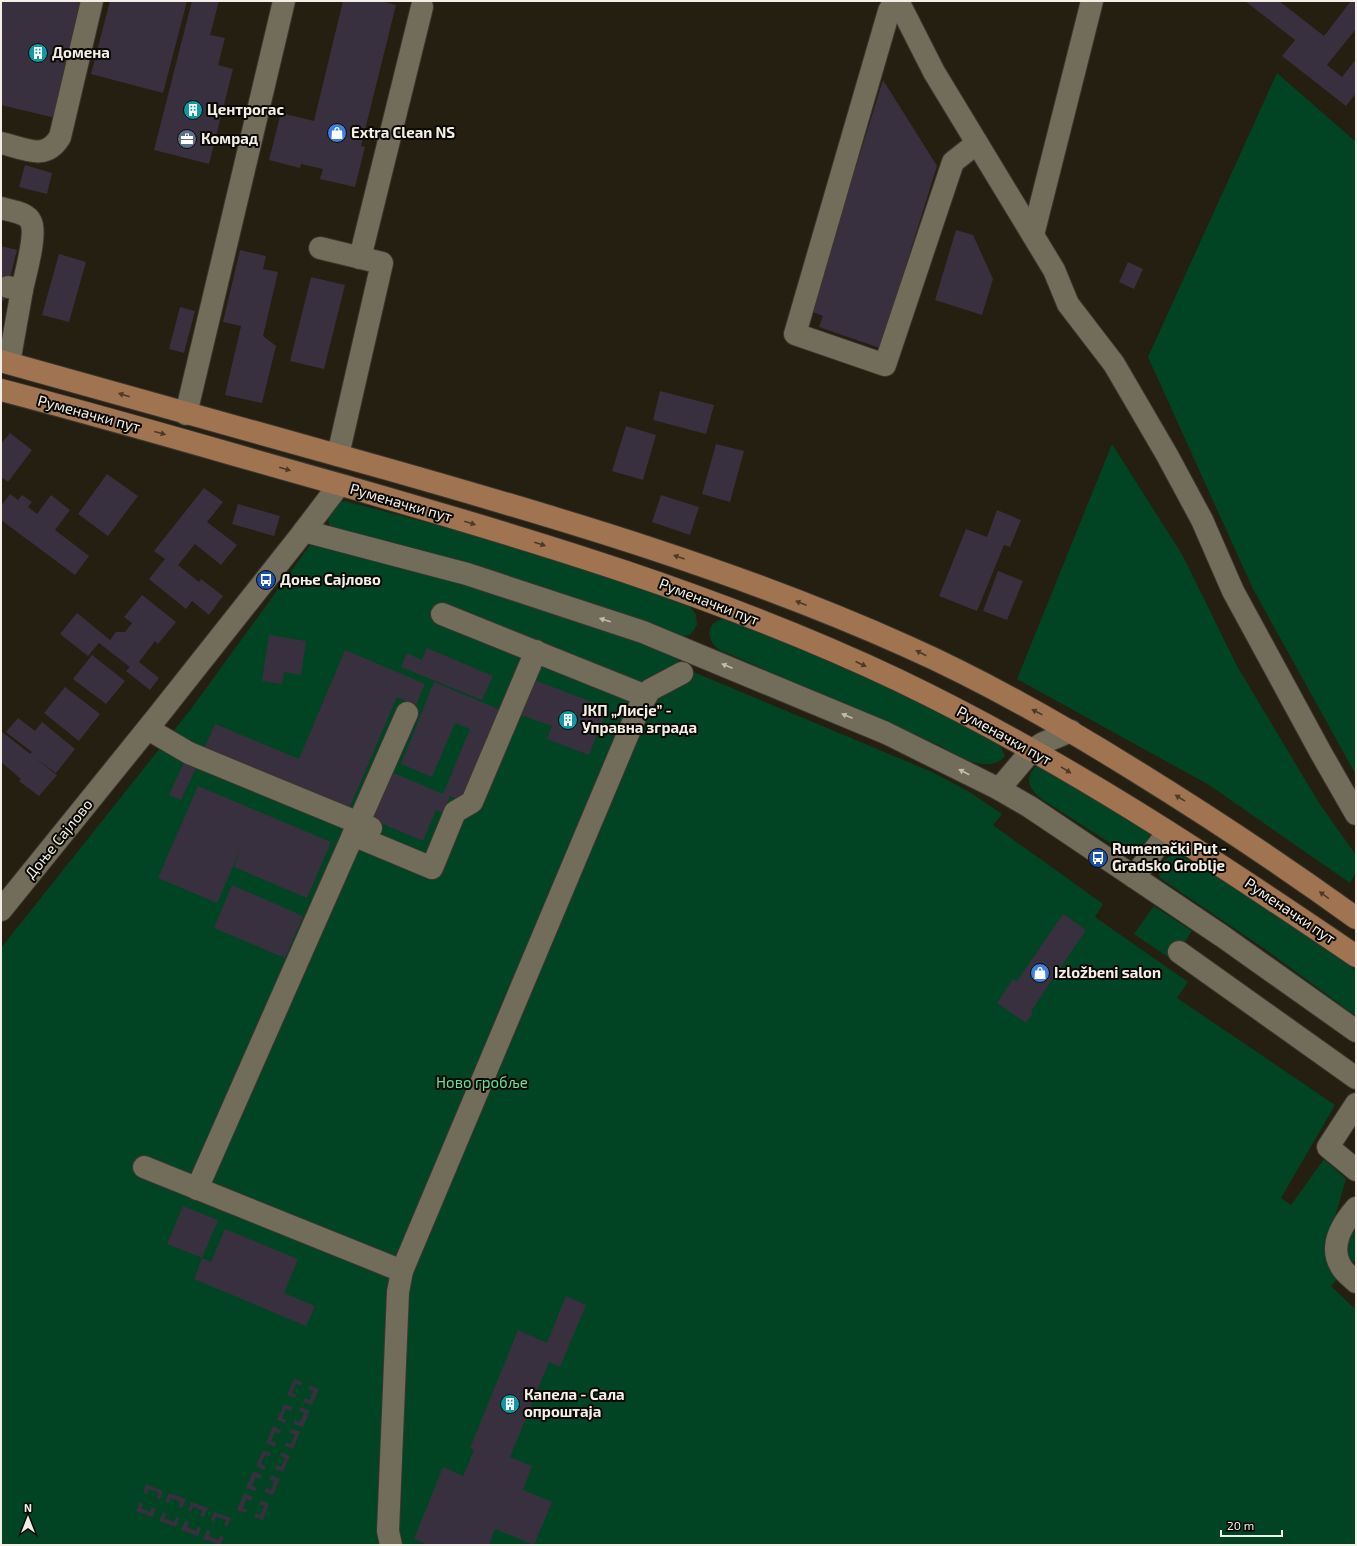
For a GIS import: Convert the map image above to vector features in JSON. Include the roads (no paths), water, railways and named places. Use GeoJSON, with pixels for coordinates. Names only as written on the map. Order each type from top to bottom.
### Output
{"type":"FeatureCollection","features":[{"type":"Feature","properties":{"kind":"main road","name":"Руменачки пут"},"geometry":{"type":"LineString","coordinates":[[5,362],[82,382],[186,414],[338,455],[564,521],[725,573],[908,647],[1041,714],[1071,731],[1213,819],[1356,918]]}},
{"type":"Feature","properties":{"kind":"main road","name":"Руменачки пут"},"geometry":{"type":"LineString","coordinates":[[1,390],[181,439],[541,544],[635,574],[826,648],[975,718],[1032,750],[1168,832],[1356,956]]}},
{"type":"Feature","properties":{"kind":"street"},"geometry":{"type":"LineString","coordinates":[[1,143],[41,153],[54,147],[60,138],[92,1]]}},
{"type":"Feature","properties":{"kind":"street"},"geometry":{"type":"LineString","coordinates":[[186,414],[284,1]]}},
{"type":"Feature","properties":{"kind":"street"},"geometry":{"type":"LineString","coordinates":[[977,142],[953,162],[885,365],[795,334],[889,11],[896,1],[934,72],[977,142],[1054,270],[1068,304],[1114,364],[1170,462],[1202,520],[1233,591],[1356,814]]}},
{"type":"Feature","properties":{"kind":"street"},"geometry":{"type":"LineString","coordinates":[[1033,235],[1092,1]]}},
{"type":"Feature","properties":{"kind":"street"},"geometry":{"type":"LineString","coordinates":[[360,258],[422,7]]}},
{"type":"Feature","properties":{"kind":"street"},"geometry":{"type":"LineString","coordinates":[[1,208],[22,214],[31,221],[33,232],[15,288],[9,317],[5,362]]}},
{"type":"Feature","properties":{"kind":"street"},"geometry":{"type":"LineString","coordinates":[[320,248],[382,263],[338,455]]}},
{"type":"Feature","properties":{"kind":"street","name":"Доње Сајлово"},"geometry":{"type":"LineString","coordinates":[[1,910],[148,729],[339,485]]}},
{"type":"Feature","properties":{"kind":"street"},"geometry":{"type":"LineString","coordinates":[[304,531],[467,574],[643,632],[886,733],[999,789],[1030,807],[1134,877],[1356,1031]]}},
{"type":"Feature","properties":{"kind":"street"},"geometry":{"type":"LineString","coordinates":[[442,614],[646,696]]}},
{"type":"Feature","properties":{"kind":"street"},"geometry":{"type":"LineString","coordinates":[[148,729],[190,753],[356,829],[432,868],[455,812],[472,802],[536,651]]}},
{"type":"Feature","properties":{"kind":"street"},"geometry":{"type":"LineString","coordinates":[[391,1545],[388,1532],[398,1292],[402,1271],[639,708],[650,690],[682,673]]}},
{"type":"Feature","properties":{"kind":"street"},"geometry":{"type":"LineString","coordinates":[[197,1189],[407,713]]}},
{"type":"Feature","properties":{"kind":"street"},"geometry":{"type":"LineString","coordinates":[[999,789],[1032,750],[1043,743],[1071,731]]}},
{"type":"Feature","properties":{"kind":"street"},"geometry":{"type":"LineString","coordinates":[[356,829],[396,838]]}},
{"type":"Feature","properties":{"kind":"street"},"geometry":{"type":"LineString","coordinates":[[1134,877],[1168,832]]}},
{"type":"Feature","properties":{"kind":"street"},"geometry":{"type":"LineString","coordinates":[[1179,952],[1356,1078]]}},
{"type":"Feature","properties":{"kind":"street"},"geometry":{"type":"LineString","coordinates":[[1356,1104],[1328,1147],[1356,1170]]}},
{"type":"Feature","properties":{"kind":"street"},"geometry":{"type":"LineString","coordinates":[[144,1168],[402,1271]]}},
{"type":"Feature","properties":{"kind":"street"},"geometry":{"type":"LineString","coordinates":[[1356,1208],[1343,1225],[1337,1247],[1342,1269],[1356,1282]]}},
{"type":"Feature","properties":{"kind":"place","name":"Домена"},"geometry":{"type":"Point","coordinates":[38,53]}},
{"type":"Feature","properties":{"kind":"place","name":"Центрогас"},"geometry":{"type":"Point","coordinates":[193,110]}},
{"type":"Feature","properties":{"kind":"place","name":"Extra Clean NS"},"geometry":{"type":"Point","coordinates":[337,133]}},
{"type":"Feature","properties":{"kind":"place","name":"Комрад"},"geometry":{"type":"Point","coordinates":[187,139]}},
{"type":"Feature","properties":{"kind":"place","name":"Доње Сајлово"},"geometry":{"type":"Point","coordinates":[266,580]}},
{"type":"Feature","properties":{"kind":"place","name":"ЈКП „Лисје” - Управна зграда"},"geometry":{"type":"Point","coordinates":[568,720]}},
{"type":"Feature","properties":{"kind":"place","name":"Rumenački Put - Gradsko Groblje"},"geometry":{"type":"Point","coordinates":[1098,858]}},
{"type":"Feature","properties":{"kind":"place","name":"Izložbeni salon"},"geometry":{"type":"Point","coordinates":[1040,973]}},
{"type":"Feature","properties":{"kind":"place","name":"Капела - Сала опроштаја"},"geometry":{"type":"Point","coordinates":[510,1404]}},
{"type":"Feature","properties":{"kind":"park label","name":"Ново гробље"},"geometry":{"type":"Point","coordinates":[482,1083]}}]}
